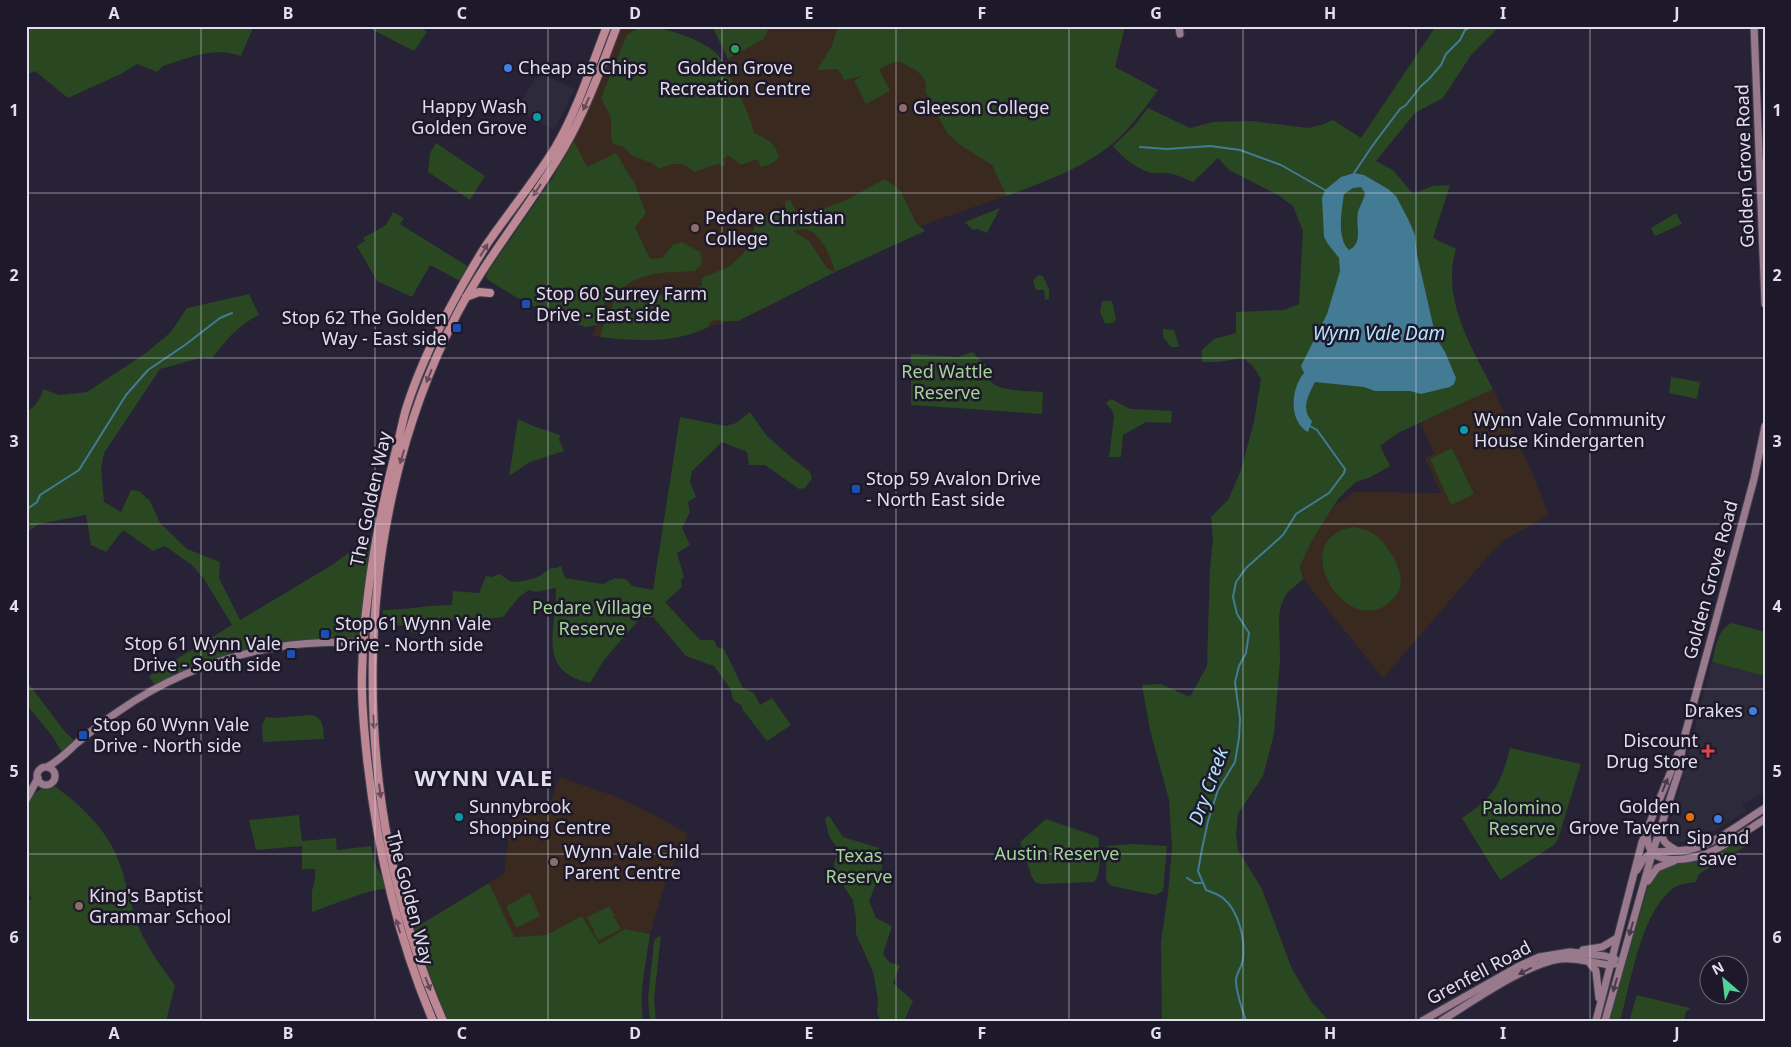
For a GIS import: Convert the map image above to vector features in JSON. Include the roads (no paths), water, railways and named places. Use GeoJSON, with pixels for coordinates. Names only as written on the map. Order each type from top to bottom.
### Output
{"type":"FeatureCollection","features":[{"type":"Feature","properties":{"kind":"main road","name":"The Golden Way"},"geometry":{"type":"LineString","coordinates":[[432,1021],[398,927],[382,863],[364,735],[362,694],[364,642],[369,585],[378,527],[407,407],[430,349],[485,247],[557,145],[576,105],[607,26]]}},
{"type":"Feature","properties":{"kind":"main road","name":"The Golden Way"},"geometry":{"type":"LineString","coordinates":[[443,1021],[425,976],[401,902],[388,842],[379,785],[373,718],[373,651],[383,552],[400,465],[419,400],[443,342],[475,281],[564,149],[588,102],[617,26]]}},
{"type":"Feature","properties":{"kind":"main road","name":"Golden Grove Road"},"geometry":{"type":"LineString","coordinates":[[1754,26],[1765,304]]}},
{"type":"Feature","properties":{"kind":"main road"},"geometry":{"type":"LineString","coordinates":[[460,292],[475,281],[470,272]]}},
{"type":"Feature","properties":{"kind":"main road"},"geometry":{"type":"LineString","coordinates":[[466,297],[479,292],[490,293]]}},
{"type":"Feature","properties":{"kind":"main road","name":"Golden Grove Road"},"geometry":{"type":"LineString","coordinates":[[1605,1021],[1652,852],[1679,771],[1683,742],[1754,479],[1765,426]]}},
{"type":"Feature","properties":{"kind":"main road"},"geometry":{"type":"LineString","coordinates":[[364,642],[374,631]]}},
{"type":"Feature","properties":{"kind":"main road"},"geometry":{"type":"LineString","coordinates":[[27,799],[38,778],[39,771],[43,767],[47,767],[66,754],[100,724],[136,699],[156,687],[200,668],[228,658],[283,646],[326,642],[364,642],[373,651]]}},
{"type":"Feature","properties":{"kind":"main road","name":"Golden Grove Road"},"geometry":{"type":"LineString","coordinates":[[1596,1021],[1642,842],[1683,742]]}},
{"type":"Feature","properties":{"kind":"main road"},"geometry":{"type":"LineString","coordinates":[[27,799],[45,784],[52,782],[66,754]]}},
{"type":"Feature","properties":{"kind":"main road"},"geometry":{"type":"LineString","coordinates":[[47,767],[55,775]]}},
{"type":"Feature","properties":{"kind":"main road"},"geometry":{"type":"LineString","coordinates":[[38,778],[41,783],[45,784]]}},
{"type":"Feature","properties":{"kind":"main road"},"geometry":{"type":"LineString","coordinates":[[1628,892],[1640,864],[1652,852],[1679,851],[1712,841],[1765,808]]}},
{"type":"Feature","properties":{"kind":"main road"},"geometry":{"type":"LineString","coordinates":[[1647,829],[1648,847],[1652,852],[1658,857],[1675,860],[1694,858],[1713,851],[1765,820]]}},
{"type":"Feature","properties":{"kind":"main road"},"geometry":{"type":"LineString","coordinates":[[1661,825],[1663,840],[1679,851]]}},
{"type":"Feature","properties":{"kind":"main road"},"geometry":{"type":"LineString","coordinates":[[1641,895],[1650,876],[1657,868],[1675,860]]}},
{"type":"Feature","properties":{"kind":"main road"},"geometry":{"type":"LineString","coordinates":[[1570,952],[1602,947],[1617,938]]}},
{"type":"Feature","properties":{"kind":"main road","name":"Grenfell Road"},"geometry":{"type":"LineString","coordinates":[[1422,1021],[1529,961],[1548,955],[1570,952],[1612,957],[1621,963]]}},
{"type":"Feature","properties":{"kind":"main road","name":"Grenfell Road"},"geometry":{"type":"LineString","coordinates":[[1441,1021],[1524,971],[1542,964],[1570,959],[1609,965],[1621,963]]}},
{"type":"Feature","properties":{"kind":"main road"},"geometry":{"type":"LineString","coordinates":[[1589,962],[1597,976],[1600,1004]]}},
{"type":"Feature","properties":{"kind":"water","name":"Wynn Vale Dam"},"geometry":{"type":"Polygon","coordinates":[[[1354,173],[1364,175],[1396,196],[1415,235],[1417,255],[1436,338],[1445,352],[1456,378],[1454,384],[1450,387],[1421,394],[1410,391],[1375,391],[1364,387],[1315,382],[1310,391],[1306,407],[1308,416],[1312,421],[1308,432],[1297,420],[1294,395],[1304,373],[1301,366],[1327,314],[1340,271],[1339,258],[1324,237],[1322,198],[1325,190],[1341,177],[1354,173]],[[1361,187],[1353,188],[1344,194],[1341,231],[1342,238],[1349,250],[1354,247],[1358,238],[1357,217],[1365,193],[1361,187]]]}},
{"type":"Feature","properties":{"kind":"waterway"},"geometry":{"type":"LineString","coordinates":[[1354,173],[1400,109],[1406,105],[1441,65],[1446,54],[1460,40],[1465,30],[1473,26]]}},
{"type":"Feature","properties":{"kind":"waterway"},"geometry":{"type":"LineString","coordinates":[[1140,147],[1167,149],[1210,146],[1240,150],[1281,165],[1325,190]]}},
{"type":"Feature","properties":{"kind":"waterway"},"geometry":{"type":"LineString","coordinates":[[26,510],[37,502],[40,495],[79,470],[126,395],[148,370],[220,318],[232,313]]}},
{"type":"Feature","properties":{"kind":"waterway","name":"Dry Creek"},"geometry":{"type":"LineString","coordinates":[[1246,1021],[1236,985],[1236,977],[1243,958],[1240,926],[1229,904],[1221,897],[1206,890],[1198,871],[1208,821],[1218,790],[1235,762],[1239,738],[1240,719],[1235,682],[1239,666],[1246,653],[1249,633],[1237,614],[1233,597],[1236,582],[1246,568],[1283,535],[1296,514],[1329,493],[1344,473],[1345,469],[1317,430],[1310,426]]}},
{"type":"Feature","properties":{"kind":"waterway"},"geometry":{"type":"LineString","coordinates":[[1187,878],[1195,883],[1201,883]]}},
{"type":"Feature","properties":{"kind":"place","name":"Golden Grove Recreation Centre"},"geometry":{"type":"Point","coordinates":[735,49]}},
{"type":"Feature","properties":{"kind":"place","name":"Cheap as Chips"},"geometry":{"type":"Point","coordinates":[508,68]}},
{"type":"Feature","properties":{"kind":"place","name":"Gleeson College"},"geometry":{"type":"Point","coordinates":[903,108]}},
{"type":"Feature","properties":{"kind":"place","name":"Happy Wash Golden Grove"},"geometry":{"type":"Point","coordinates":[537,117]}},
{"type":"Feature","properties":{"kind":"place","name":"Pedare Christian College"},"geometry":{"type":"Point","coordinates":[695,228]}},
{"type":"Feature","properties":{"kind":"place","name":"Stop 60 Surrey Farm Drive - East side"},"geometry":{"type":"Point","coordinates":[526,304]}},
{"type":"Feature","properties":{"kind":"place","name":"Stop 62 The Golden Way - East side"},"geometry":{"type":"Point","coordinates":[457,328]}},
{"type":"Feature","properties":{"kind":"place","name":"Wynn Vale Community House Kindergarten"},"geometry":{"type":"Point","coordinates":[1464,430]}},
{"type":"Feature","properties":{"kind":"place","name":"Stop 59 Avalon Drive - North East side"},"geometry":{"type":"Point","coordinates":[856,489]}},
{"type":"Feature","properties":{"kind":"place","name":"Stop 61 Wynn Vale Drive - North side"},"geometry":{"type":"Point","coordinates":[325,634]}},
{"type":"Feature","properties":{"kind":"place","name":"Stop 61 Wynn Vale Drive - South side"},"geometry":{"type":"Point","coordinates":[291,654]}},
{"type":"Feature","properties":{"kind":"place","name":"Drakes"},"geometry":{"type":"Point","coordinates":[1753,711]}},
{"type":"Feature","properties":{"kind":"place","name":"Stop 60 Wynn Vale Drive - North side"},"geometry":{"type":"Point","coordinates":[83,735]}},
{"type":"Feature","properties":{"kind":"place","name":"Discount Drug Store"},"geometry":{"type":"Point","coordinates":[1708,751]}},
{"type":"Feature","properties":{"kind":"place","name":"Sunnybrook Shopping Centre"},"geometry":{"type":"Point","coordinates":[459,817]}},
{"type":"Feature","properties":{"kind":"place","name":"Golden Grove Tavern"},"geometry":{"type":"Point","coordinates":[1690,817]}},
{"type":"Feature","properties":{"kind":"place","name":"Sip and save"},"geometry":{"type":"Point","coordinates":[1718,819]}},
{"type":"Feature","properties":{"kind":"place","name":"Wynn Vale Child Parent Centre"},"geometry":{"type":"Point","coordinates":[554,862]}},
{"type":"Feature","properties":{"kind":"place","name":"King's Baptist Grammar School"},"geometry":{"type":"Point","coordinates":[79,906]}},
{"type":"Feature","properties":{"kind":"district","name":"WYNN VALE"},"geometry":{"type":"Point","coordinates":[484,778]}},
{"type":"Feature","properties":{"kind":"park label","name":"Red Wattle Reserve"},"geometry":{"type":"Point","coordinates":[947,382]}},
{"type":"Feature","properties":{"kind":"park label","name":"Pedare Village Reserve"},"geometry":{"type":"Point","coordinates":[592,618]}},
{"type":"Feature","properties":{"kind":"park label","name":"Palomino Reserve"},"geometry":{"type":"Point","coordinates":[1522,818]}},
{"type":"Feature","properties":{"kind":"park label","name":"Austin Reserve"},"geometry":{"type":"Point","coordinates":[1057,854]}},
{"type":"Feature","properties":{"kind":"park label","name":"Texas Reserve"},"geometry":{"type":"Point","coordinates":[859,866]}}]}
